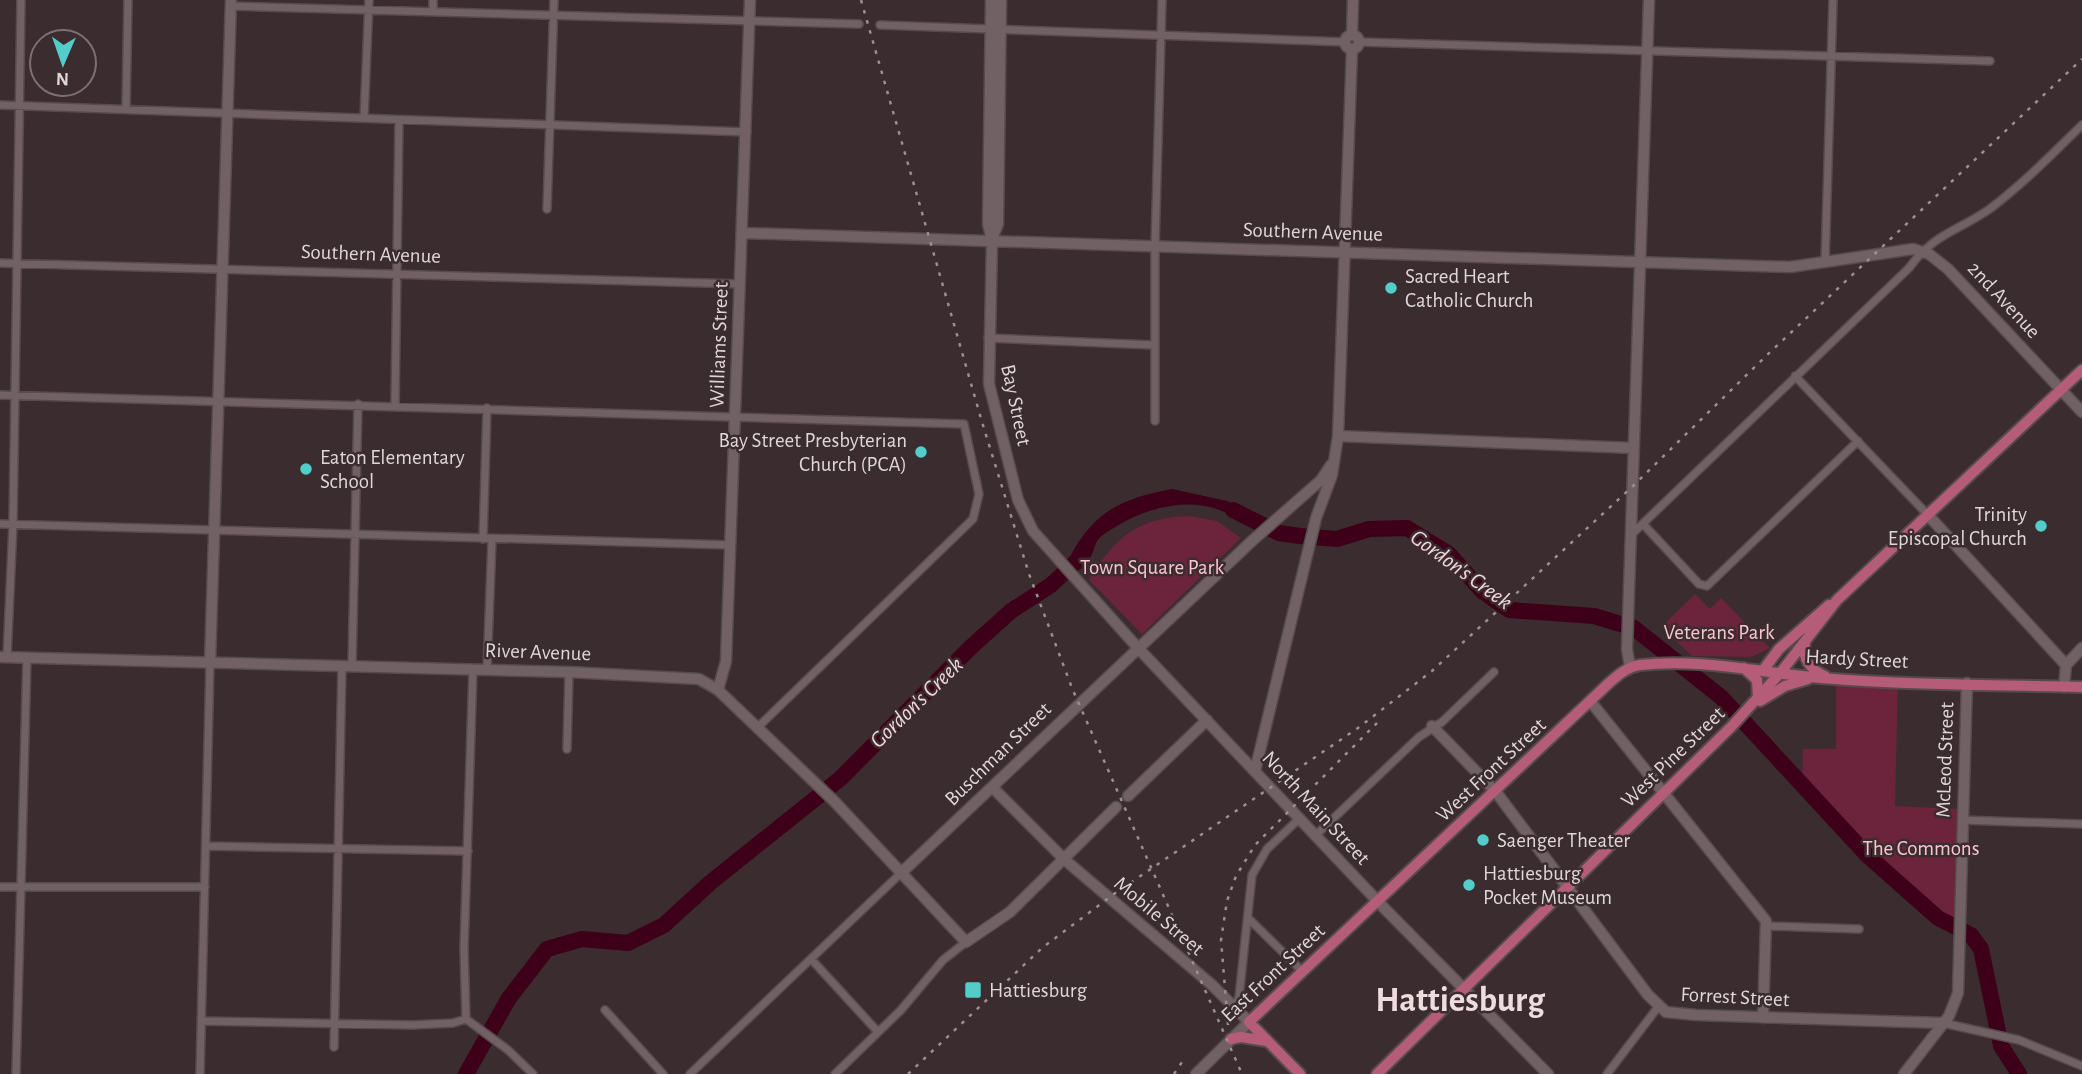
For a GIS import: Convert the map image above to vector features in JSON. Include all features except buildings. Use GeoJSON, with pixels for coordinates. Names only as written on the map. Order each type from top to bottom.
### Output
{"type":"FeatureCollection","features":[{"type":"Feature","properties":{"kind":"main road","name":"West Pine Street"},"geometry":{"type":"LineString","coordinates":[[1764,669],[1788,639],[1837,600],[2082,370]]}},
{"type":"Feature","properties":{"kind":"main road","name":"West Pine Street"},"geometry":{"type":"LineString","coordinates":[[1377,1074],[1731,727],[1781,672],[1837,600]]}},
{"type":"Feature","properties":{"kind":"main road"},"geometry":{"type":"LineString","coordinates":[[1806,640],[1804,653],[1808,663],[1831,679]]}},
{"type":"Feature","properties":{"kind":"main road","name":"Hardy Street"},"geometry":{"type":"LineString","coordinates":[[1630,667],[1653,664],[1744,668],[1831,679],[2082,687]]}},
{"type":"Feature","properties":{"kind":"main road","name":"West Front Street"},"geometry":{"type":"LineString","coordinates":[[1378,901],[1630,667]]}},
{"type":"Feature","properties":{"kind":"main road"},"geometry":{"type":"LineString","coordinates":[[1744,668],[1756,680],[1758,698]]}},
{"type":"Feature","properties":{"kind":"main road"},"geometry":{"type":"LineString","coordinates":[[1750,707],[1785,686],[1815,677]]}},
{"type":"Feature","properties":{"kind":"main road","name":"East Front Street"},"geometry":{"type":"LineString","coordinates":[[1248,1022],[1378,901]]}},
{"type":"Feature","properties":{"kind":"main road","name":"Mobile Street"},"geometry":{"type":"LineString","coordinates":[[1248,1022],[1300,1074]]}},
{"type":"Feature","properties":{"kind":"main road"},"geometry":{"type":"LineString","coordinates":[[1231,1039],[1248,1037],[1268,1041]]}},
{"type":"Feature","properties":{"kind":"street"},"geometry":{"type":"LineString","coordinates":[[4,657],[13,524],[13,395],[22,0]]}},
{"type":"Feature","properties":{"kind":"street"},"geometry":{"type":"LineString","coordinates":[[127,109],[128,0]]}},
{"type":"Feature","properties":{"kind":"street"},"geometry":{"type":"LineString","coordinates":[[364,118],[369,0]]}},
{"type":"Feature","properties":{"kind":"street"},"geometry":{"type":"LineString","coordinates":[[433,0],[433,11]]}},
{"type":"Feature","properties":{"kind":"street"},"geometry":{"type":"LineString","coordinates":[[547,209],[554,0]]}},
{"type":"Feature","properties":{"kind":"street","name":"Williams Street"},"geometry":{"type":"LineString","coordinates":[[718,690],[726,661],[750,0]]}},
{"type":"Feature","properties":{"kind":"street","name":"Bay Street"},"geometry":{"type":"LineString","coordinates":[[991,0],[995,29],[998,224],[992,240],[988,338],[990,392],[1018,499],[1033,531],[1060,564]]}},
{"type":"Feature","properties":{"kind":"street","name":"Bay Street"},"geometry":{"type":"LineString","coordinates":[[995,29],[1001,0]]}},
{"type":"Feature","properties":{"kind":"street"},"geometry":{"type":"LineString","coordinates":[[1155,421],[1153,345],[1162,0]]}},
{"type":"Feature","properties":{"kind":"street"},"geometry":{"type":"LineString","coordinates":[[1255,771],[1315,522],[1332,475],[1338,436],[1353,0]]}},
{"type":"Feature","properties":{"kind":"street"},"geometry":{"type":"LineString","coordinates":[[1630,667],[1627,649],[1628,611],[1649,0]]}},
{"type":"Feature","properties":{"kind":"street"},"geometry":{"type":"LineString","coordinates":[[1825,263],[1833,0]]}},
{"type":"Feature","properties":{"kind":"street"},"geometry":{"type":"LineString","coordinates":[[200,1074],[231,3],[367,10],[859,24]]}},
{"type":"Feature","properties":{"kind":"street"},"geometry":{"type":"LineString","coordinates":[[880,25],[1990,61]]}},
{"type":"Feature","properties":{"kind":"street"},"geometry":{"type":"LineString","coordinates":[[0,105],[747,132]]}},
{"type":"Feature","properties":{"kind":"street"},"geometry":{"type":"LineString","coordinates":[[395,405],[399,120]]}},
{"type":"Feature","properties":{"kind":"street"},"geometry":{"type":"LineString","coordinates":[[1631,535],[1909,268],[1934,240],[1985,212],[2013,191],[2081,129]]}},
{"type":"Feature","properties":{"kind":"street","name":"Southern Avenue"},"geometry":{"type":"LineString","coordinates":[[743,233],[1790,267],[1903,249],[1922,251]]}},
{"type":"Feature","properties":{"kind":"street","name":"2nd Avenue"},"geometry":{"type":"LineString","coordinates":[[1922,251],[1948,269],[2082,412]]}},
{"type":"Feature","properties":{"kind":"street","name":"Southern Avenue"},"geometry":{"type":"LineString","coordinates":[[0,263],[741,284]]}},
{"type":"Feature","properties":{"kind":"street"},"geometry":{"type":"LineString","coordinates":[[988,338],[1153,345]]}},
{"type":"Feature","properties":{"kind":"street"},"geometry":{"type":"LineString","coordinates":[[1795,376],[2066,665]]}},
{"type":"Feature","properties":{"kind":"street"},"geometry":{"type":"LineString","coordinates":[[0,395],[964,424],[979,494],[973,519],[758,727]]}},
{"type":"Feature","properties":{"kind":"street"},"geometry":{"type":"LineString","coordinates":[[334,1047],[339,848],[355,536],[358,404]]}},
{"type":"Feature","properties":{"kind":"street"},"geometry":{"type":"LineString","coordinates":[[487,408],[487,670]]}},
{"type":"Feature","properties":{"kind":"street"},"geometry":{"type":"LineString","coordinates":[[1338,436],[1633,448]]}},
{"type":"Feature","properties":{"kind":"street"},"geometry":{"type":"LineString","coordinates":[[1643,524],[1699,584],[1707,586],[1858,442]]}},
{"type":"Feature","properties":{"kind":"street","name":"Buschman Street"},"geometry":{"type":"LineString","coordinates":[[690,1074],[1138,648],[1321,480],[1332,462]]}},
{"type":"Feature","properties":{"kind":"street"},"geometry":{"type":"LineString","coordinates":[[1305,495],[1313,503],[1315,522]]}},
{"type":"Feature","properties":{"kind":"street"},"geometry":{"type":"LineString","coordinates":[[0,524],[731,545]]}},
{"type":"Feature","properties":{"kind":"street","name":"North Main Street"},"geometry":{"type":"LineString","coordinates":[[1060,564],[1378,901],[1548,1074]]}},
{"type":"Feature","properties":{"kind":"street"},"geometry":{"type":"LineString","coordinates":[[2064,687],[2066,665],[2082,648]]}},
{"type":"Feature","properties":{"kind":"street","name":"River Avenue"},"geometry":{"type":"LineString","coordinates":[[4,657],[686,676],[703,681],[718,690],[834,801],[966,942]]}},
{"type":"Feature","properties":{"kind":"street"},"geometry":{"type":"LineString","coordinates":[[16,1074],[27,657]]}},
{"type":"Feature","properties":{"kind":"street"},"geometry":{"type":"LineString","coordinates":[[469,1021],[464,949],[473,669]]}},
{"type":"Feature","properties":{"kind":"street"},"geometry":{"type":"LineString","coordinates":[[567,749],[569,672]]}},
{"type":"Feature","properties":{"kind":"street"},"geometry":{"type":"LineString","coordinates":[[1315,835],[1494,672]]}},
{"type":"Feature","properties":{"kind":"street","name":"McLeod Street"},"geometry":{"type":"LineString","coordinates":[[1904,1074],[1943,1023],[1958,993],[1967,683]]}},
{"type":"Feature","properties":{"kind":"street"},"geometry":{"type":"LineString","coordinates":[[1591,702],[1762,916],[1767,926],[1763,1018]]}},
{"type":"Feature","properties":{"kind":"street"},"geometry":{"type":"LineString","coordinates":[[1128,796],[1207,720]]}},
{"type":"Feature","properties":{"kind":"street","name":"Forrest Street"},"geometry":{"type":"LineString","coordinates":[[1432,726],[1496,792],[1658,1007],[1669,1013],[1943,1023],[2020,1040],[2082,1066]]}},
{"type":"Feature","properties":{"kind":"street","name":"Mobile Street"},"geometry":{"type":"LineString","coordinates":[[993,788],[1065,860],[1235,1007],[1248,1022]]}},
{"type":"Feature","properties":{"kind":"street"},"geometry":{"type":"LineString","coordinates":[[835,1074],[878,1032],[943,960],[999,922],[1116,807]]}},
{"type":"Feature","properties":{"kind":"street"},"geometry":{"type":"LineString","coordinates":[[1235,1007],[1239,997],[1251,878],[1267,849],[1300,818]]}},
{"type":"Feature","properties":{"kind":"street"},"geometry":{"type":"LineString","coordinates":[[1962,820],[2082,824]]}},
{"type":"Feature","properties":{"kind":"street"},"geometry":{"type":"LineString","coordinates":[[206,846],[468,851]]}},
{"type":"Feature","properties":{"kind":"street"},"geometry":{"type":"LineString","coordinates":[[0,887],[205,887]]}},
{"type":"Feature","properties":{"kind":"street"},"geometry":{"type":"LineString","coordinates":[[1248,918],[1303,972]]}},
{"type":"Feature","properties":{"kind":"street"},"geometry":{"type":"LineString","coordinates":[[1767,926],[1859,929]]}},
{"type":"Feature","properties":{"kind":"street"},"geometry":{"type":"LineString","coordinates":[[811,960],[878,1032]]}},
{"type":"Feature","properties":{"kind":"street"},"geometry":{"type":"LineString","coordinates":[[1607,1074],[1658,1007]]}},
{"type":"Feature","properties":{"kind":"street"},"geometry":{"type":"LineString","coordinates":[[605,1010],[663,1074]]}},
{"type":"Feature","properties":{"kind":"street"},"geometry":{"type":"LineString","coordinates":[[202,1021],[412,1025],[469,1021],[508,1050],[533,1074]]}},
{"type":"Feature","properties":{"kind":"street","name":"East Front Street"},"geometry":{"type":"LineString","coordinates":[[1196,1074],[1248,1022]]}},
{"type":"Feature","properties":{"kind":"green space","name":"Town Square Park"},"geometry":{"type":"Polygon","coordinates":[[[1189,516],[1217,521],[1241,538],[1142,634],[1089,580],[1108,552],[1129,533],[1155,521],[1189,516]]]}},
{"type":"Feature","properties":{"kind":"green space","name":"Veterans Park"},"geometry":{"type":"Polygon","coordinates":[[[1695,594],[1710,609],[1721,598],[1770,648],[1751,657],[1692,656],[1661,627],[1695,594]]]}},
{"type":"Feature","properties":{"kind":"green space","name":"The Commons"},"geometry":{"type":"Polygon","coordinates":[[[1836,679],[1898,681],[1895,806],[1962,809],[1960,929],[1937,916],[1895,883],[1802,786],[1803,749],[1836,749],[1836,679]]]}},
{"type":"Feature","properties":{"kind":"shaded area"},"geometry":{"type":"Polygon","coordinates":[[[1172,489],[1227,501],[1254,514],[1245,525],[1211,507],[1173,506],[1154,510],[1136,516],[1099,538],[1088,561],[1079,570],[1069,559],[1087,530],[1109,511],[1122,503],[1172,489]]]}},
{"type":"Feature","properties":{"kind":"waterway","name":"Gordon's Creek"},"geometry":{"type":"LineString","coordinates":[[1233,510],[1279,533],[1300,536],[1337,539],[1369,529],[1407,528],[1449,554],[1482,591],[1509,610],[1594,616],[1634,628],[1721,697],[1867,855],[1938,918],[1971,935],[1981,949],[2001,1046],[2019,1074]]}},
{"type":"Feature","properties":{"kind":"waterway","name":"Gordon's Creek"},"geometry":{"type":"LineString","coordinates":[[466,1074],[509,998],[547,949],[582,939],[628,943],[664,925],[711,882],[841,778],[970,648],[1011,611],[1051,585],[1082,556],[1086,547]]}},
{"type":"Feature","properties":{"kind":"railway"},"geometry":{"type":"LineString","coordinates":[[861,0],[982,422],[1029,574],[1072,688],[1242,1074]]}},
{"type":"Feature","properties":{"kind":"railway"},"geometry":{"type":"LineString","coordinates":[[908,1074],[1042,948],[1114,894],[1358,728],[1432,671],[1633,486],[1766,356],[2082,59]]}},
{"type":"Feature","properties":{"kind":"railway"},"geometry":{"type":"LineString","coordinates":[[1228,1025],[1221,940],[1227,901],[1236,876],[1255,845],[1377,723]]}},
{"type":"Feature","properties":{"kind":"railway"},"geometry":{"type":"LineString","coordinates":[[1174,1074],[1184,1059]]}},
{"type":"Feature","properties":{"kind":"place","name":"Sacred Heart Catholic Church"},"geometry":{"type":"Point","coordinates":[1391,288]}},
{"type":"Feature","properties":{"kind":"place","name":"Bay Street Presbyterian Church (PCA)"},"geometry":{"type":"Point","coordinates":[921,452]}},
{"type":"Feature","properties":{"kind":"place","name":"Eaton Elementary School"},"geometry":{"type":"Point","coordinates":[306,469]}},
{"type":"Feature","properties":{"kind":"place","name":"Trinity Episcopal Church"},"geometry":{"type":"Point","coordinates":[2041,526]}},
{"type":"Feature","properties":{"kind":"place","name":"Saenger Theater"},"geometry":{"type":"Point","coordinates":[1483,840]}},
{"type":"Feature","properties":{"kind":"place","name":"Hattiesburg Pocket Museum"},"geometry":{"type":"Point","coordinates":[1469,885]}},
{"type":"Feature","properties":{"kind":"place","name":"Hattiesburg"},"geometry":{"type":"Point","coordinates":[973,990]}},
{"type":"Feature","properties":{"kind":"district","name":"Hattiesburg"},"geometry":{"type":"Point","coordinates":[1460,1000]}}]}
